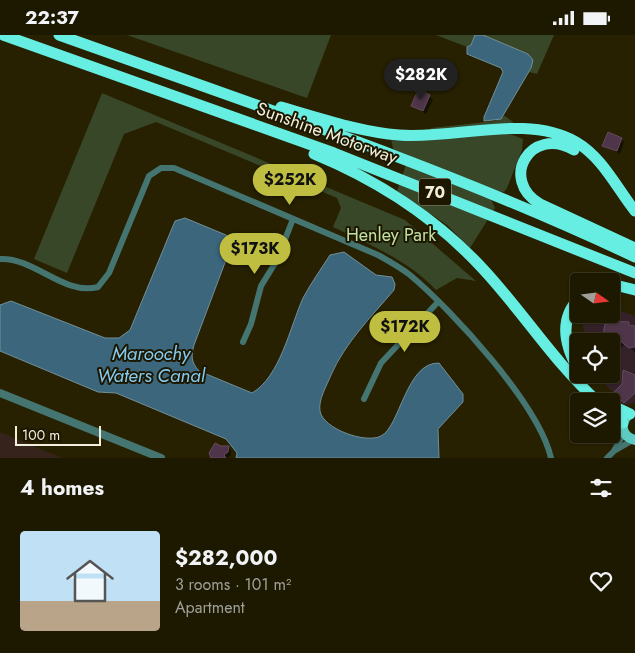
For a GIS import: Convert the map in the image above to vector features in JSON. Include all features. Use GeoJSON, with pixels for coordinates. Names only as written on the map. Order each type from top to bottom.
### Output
{"type":"FeatureCollection","features":[{"type":"Feature","properties":{"kind":"highway","name":"Sunshine Motorway"},"geometry":{"type":"LineString","coordinates":[[3,35],[401,179],[635,273]]}},
{"type":"Feature","properties":{"kind":"highway","name":"Sunshine Motorway"},"geometry":{"type":"LineString","coordinates":[[59,35],[416,164],[542,215],[635,257]]}},
{"type":"Feature","properties":{"kind":"highway"},"geometry":{"type":"LineString","coordinates":[[250,103],[269,103],[360,129],[398,135],[428,136],[521,129],[548,131],[569,138],[592,153],[603,165],[623,196]]}},
{"type":"Feature","properties":{"kind":"highway"},"geometry":{"type":"LineString","coordinates":[[233,117],[251,129],[322,157],[361,177],[436,226],[484,270],[571,376],[589,393]]}},
{"type":"Feature","properties":{"kind":"highway"},"geometry":{"type":"LineString","coordinates":[[635,211],[590,161],[561,144],[548,143],[534,148],[526,157],[521,168],[523,187],[535,201],[635,248]]}},
{"type":"Feature","properties":{"kind":"highway"},"geometry":{"type":"LineString","coordinates":[[620,287],[635,290]]}},
{"type":"Feature","properties":{"kind":"highway"},"geometry":{"type":"LineString","coordinates":[[570,312],[565,331],[570,354]]}},
{"type":"Feature","properties":{"kind":"highway"},"geometry":{"type":"LineString","coordinates":[[589,383],[599,393]]}},
{"type":"Feature","properties":{"kind":"main road"},"geometry":{"type":"LineString","coordinates":[[628,421],[634,440]]}},
{"type":"Feature","properties":{"kind":"street"},"geometry":{"type":"LineString","coordinates":[[0,259],[16,262],[82,289],[98,287],[105,281],[109,273],[149,176],[154,171],[167,167],[174,168],[378,255],[404,271],[438,302],[476,342],[534,416],[543,433],[551,458]]}},
{"type":"Feature","properties":{"kind":"street"},"geometry":{"type":"LineString","coordinates":[[243,342],[251,325],[261,286],[277,260],[293,219]]}},
{"type":"Feature","properties":{"kind":"street"},"geometry":{"type":"LineString","coordinates":[[364,399],[381,363],[438,302]]}},
{"type":"Feature","properties":{"kind":"street"},"geometry":{"type":"LineString","coordinates":[[0,393],[161,458]]}},
{"type":"Feature","properties":{"kind":"street"},"geometry":{"type":"LineString","coordinates":[[614,451],[628,421]]}},
{"type":"Feature","properties":{"kind":"street"},"geometry":{"type":"LineString","coordinates":[[607,458],[614,451],[634,440]]}},
{"type":"Feature","properties":{"kind":"shaded area"},"geometry":{"type":"Polygon","coordinates":[[[620,310],[635,316],[635,403],[624,405],[620,401],[620,393],[613,393],[604,383],[620,383],[620,333],[584,333],[582,323],[620,323],[620,310]]]}},
{"type":"Feature","properties":{"kind":"shaded area"},"geometry":{"type":"Polygon","coordinates":[[[0,432],[62,458],[0,458],[0,432]]]}},
{"type":"Feature","properties":{"kind":"green space"},"geometry":{"type":"Polygon","coordinates":[[[127,35],[331,35],[307,98],[127,35]]]}},
{"type":"Feature","properties":{"kind":"green space"},"geometry":{"type":"Polygon","coordinates":[[[436,35],[475,35],[471,45],[467,47],[436,35]]]}},
{"type":"Feature","properties":{"kind":"green space"},"geometry":{"type":"Polygon","coordinates":[[[483,35],[554,35],[537,74],[529,72],[531,68],[528,54],[483,35]]]}},
{"type":"Feature","properties":{"kind":"green space","name":"Henley Park"},"geometry":{"type":"Polygon","coordinates":[[[102,93],[405,220],[476,281],[457,278],[436,290],[425,279],[401,262],[333,227],[341,208],[337,198],[156,122],[124,134],[67,273],[34,259],[102,93]]]}},
{"type":"Feature","properties":{"kind":"green space"},"geometry":{"type":"Polygon","coordinates":[[[505,116],[513,122],[510,134],[523,139],[522,150],[507,188],[504,192],[495,191],[491,199],[495,208],[470,248],[447,225],[397,191],[409,156],[393,149],[391,139],[426,139],[431,128],[495,121],[505,116]]]}},
{"type":"Feature","properties":{"kind":"water"},"geometry":{"type":"Polygon","coordinates":[[[475,35],[483,35],[528,54],[533,60],[531,68],[501,119],[484,121],[503,72],[501,68],[467,54],[467,47],[471,45],[475,35]]]}},
{"type":"Feature","properties":{"kind":"water","name":"Maroochy Waters Canal"},"geometry":{"type":"Polygon","coordinates":[[[185,218],[226,235],[232,244],[192,352],[194,365],[199,371],[252,393],[262,386],[277,364],[309,287],[330,255],[344,252],[376,275],[392,277],[395,284],[394,290],[359,331],[337,363],[320,402],[320,411],[323,418],[329,424],[346,433],[366,438],[381,436],[388,430],[411,383],[428,365],[439,363],[463,394],[463,402],[438,429],[439,458],[236,458],[237,453],[226,439],[116,393],[98,392],[0,351],[0,305],[11,301],[105,338],[119,338],[130,330],[175,221],[185,218]]]}},
{"type":"Feature","properties":{"kind":"building"},"geometry":{"type":"Polygon","coordinates":[[[418,90],[430,95],[423,111],[411,106],[418,90]]]}},
{"type":"Feature","properties":{"kind":"building"},"geometry":{"type":"Polygon","coordinates":[[[608,132],[622,138],[617,151],[602,146],[608,132]]]}},
{"type":"Feature","properties":{"kind":"building"},"geometry":{"type":"Polygon","coordinates":[[[629,322],[629,325],[635,326],[635,347],[629,348],[620,341],[620,333],[603,333],[605,324],[629,322]]]}},
{"type":"Feature","properties":{"kind":"building"},"geometry":{"type":"Polygon","coordinates":[[[623,370],[635,375],[635,393],[624,403],[620,399],[620,393],[613,393],[622,384],[623,370]]]}},
{"type":"Feature","properties":{"kind":"building"},"geometry":{"type":"Polygon","coordinates":[[[215,443],[221,446],[229,446],[228,452],[224,455],[226,458],[211,458],[209,453],[215,443]]]}}]}
